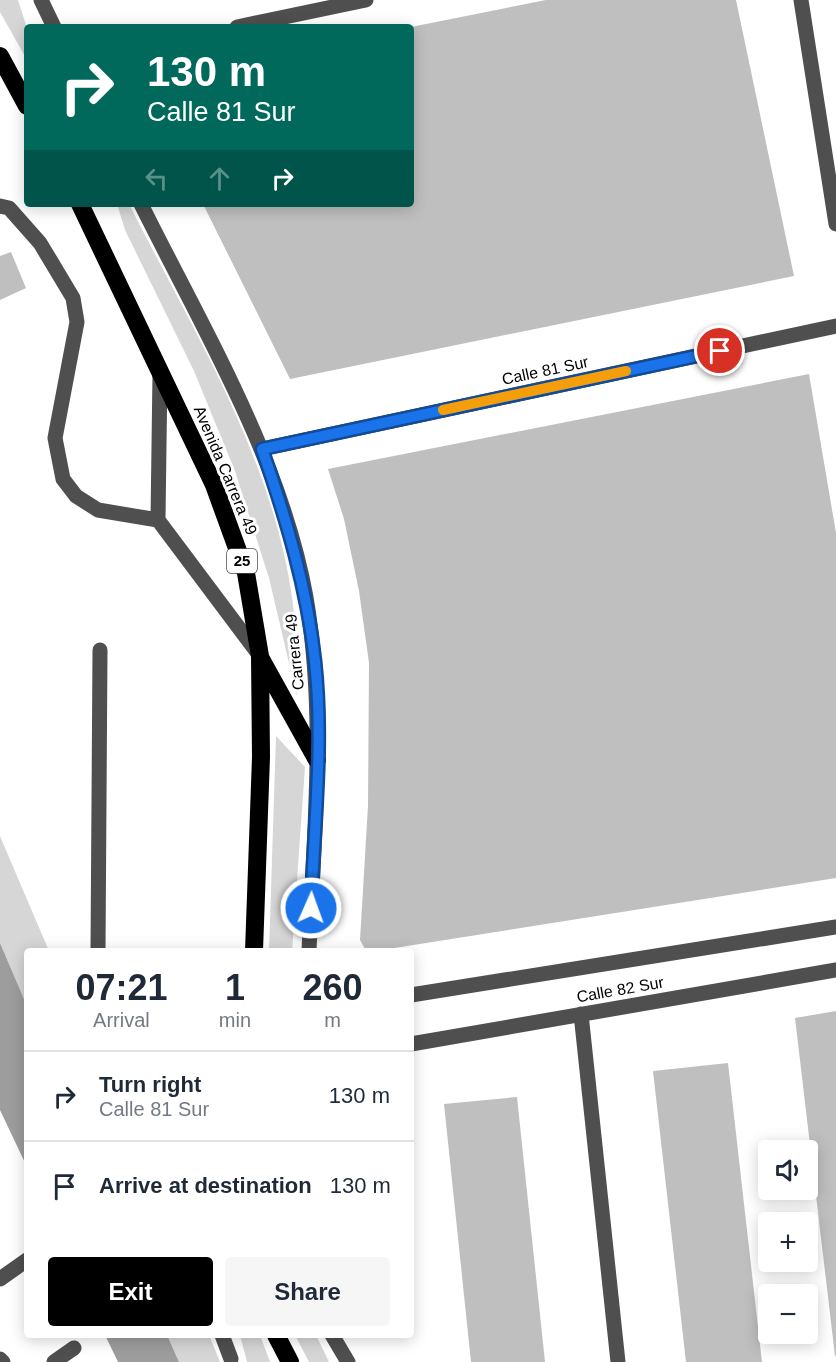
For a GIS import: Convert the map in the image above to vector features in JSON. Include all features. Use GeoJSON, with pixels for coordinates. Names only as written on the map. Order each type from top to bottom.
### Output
{"type":"FeatureCollection","features":[{"type":"Feature","properties":{"kind":"highway"},"geometry":{"type":"LineString","coordinates":[[0,56],[24,100]]}},
{"type":"Feature","properties":{"kind":"highway","name":"Avenida Carrera 49"},"geometry":{"type":"LineString","coordinates":[[82,207],[99,239],[232,527],[246,573],[260,656],[261,757],[254,948]]}},
{"type":"Feature","properties":{"kind":"highway"},"geometry":{"type":"LineString","coordinates":[[94,207],[99,239]]}},
{"type":"Feature","properties":{"kind":"highway"},"geometry":{"type":"LineString","coordinates":[[260,656],[317,760]]}},
{"type":"Feature","properties":{"kind":"highway"},"geometry":{"type":"LineString","coordinates":[[267,1338],[275,1362]]}},
{"type":"Feature","properties":{"kind":"highway"},"geometry":{"type":"LineString","coordinates":[[278,1338],[290,1362]]}},
{"type":"Feature","properties":{"kind":"street"},"geometry":{"type":"LineString","coordinates":[[41,0],[53,24]]}},
{"type":"Feature","properties":{"kind":"street"},"geometry":{"type":"LineString","coordinates":[[251,24],[366,0]]}},
{"type":"Feature","properties":{"kind":"street"},"geometry":{"type":"LineString","coordinates":[[801,0],[836,224]]}},
{"type":"Feature","properties":{"kind":"street"},"geometry":{"type":"LineString","coordinates":[[0,206],[9,208],[39,243],[73,298],[77,322],[56,438],[63,479],[76,496],[98,510],[158,520]]}},
{"type":"Feature","properties":{"kind":"street","name":"Carrera 49"},"geometry":{"type":"LineString","coordinates":[[142,207],[262,449],[293,544],[306,596],[315,663],[317,760],[309,948]]}},
{"type":"Feature","properties":{"kind":"street","name":"Calle 81 Sur"},"geometry":{"type":"LineString","coordinates":[[262,449],[836,327]]}},
{"type":"Feature","properties":{"kind":"street"},"geometry":{"type":"LineString","coordinates":[[160,370],[158,520],[260,656]]}},
{"type":"Feature","properties":{"kind":"street"},"geometry":{"type":"LineString","coordinates":[[98,948],[100,650]]}},
{"type":"Feature","properties":{"kind":"street","name":"Calle 82 Sur"},"geometry":{"type":"LineString","coordinates":[[414,996],[836,927]]}},
{"type":"Feature","properties":{"kind":"street","name":"Calle 82 Sur"},"geometry":{"type":"LineString","coordinates":[[414,1043],[836,970]]}},
{"type":"Feature","properties":{"kind":"street"},"geometry":{"type":"LineString","coordinates":[[581,1014],[618,1362]]}},
{"type":"Feature","properties":{"kind":"street"},"geometry":{"type":"LineString","coordinates":[[0,1279],[24,1262]]}},
{"type":"Feature","properties":{"kind":"street"},"geometry":{"type":"LineString","coordinates":[[223,1338],[231,1359]]}},
{"type":"Feature","properties":{"kind":"street"},"geometry":{"type":"LineString","coordinates":[[334,1338],[345,1357]]}},
{"type":"Feature","properties":{"kind":"street"},"geometry":{"type":"LineString","coordinates":[[54,1362],[74,1348]]}},
{"type":"Feature","properties":{"kind":"shaded area"},"geometry":{"type":"Polygon","coordinates":[[[0,0],[18,0],[26,24],[24,55],[0,12],[0,0]]]}},
{"type":"Feature","properties":{"kind":"shaded area"},"geometry":{"type":"Polygon","coordinates":[[[118,207],[131,207],[203,346],[227,394],[267,494],[282,545],[294,609],[297,697],[269,578],[235,471],[194,371],[125,230],[118,207]]]}},
{"type":"Feature","properties":{"kind":"shaded area"},"geometry":{"type":"Polygon","coordinates":[[[276,736],[305,767],[292,948],[269,948],[276,736]]]}},
{"type":"Feature","properties":{"kind":"shaded area"},"geometry":{"type":"Polygon","coordinates":[[[0,836],[48,948],[24,948],[24,999],[0,943],[0,836]]]}},
{"type":"Feature","properties":{"kind":"shaded area"},"geometry":{"type":"Polygon","coordinates":[[[0,943],[24,999],[24,1161],[0,1110],[0,943]]]}},
{"type":"Feature","properties":{"kind":"shaded area"},"geometry":{"type":"Polygon","coordinates":[[[106,1338],[168,1338],[179,1362],[118,1362],[106,1338]]]}},
{"type":"Feature","properties":{"kind":"shaded area"},"geometry":{"type":"Polygon","coordinates":[[[168,1338],[210,1338],[220,1362],[179,1362],[168,1338]]]}},
{"type":"Feature","properties":{"kind":"shaded area"},"geometry":{"type":"Polygon","coordinates":[[[241,1338],[261,1338],[270,1362],[247,1362],[241,1338]]]}},
{"type":"Feature","properties":{"kind":"shaded area"},"geometry":{"type":"Polygon","coordinates":[[[297,1338],[317,1338],[329,1362],[309,1362],[297,1338]]]}},
{"type":"Feature","properties":{"kind":"building"},"geometry":{"type":"Polygon","coordinates":[[[546,0],[736,0],[794,276],[290,379],[204,207],[414,207],[414,26],[546,0]]]}},
{"type":"Feature","properties":{"kind":"building"},"geometry":{"type":"Polygon","coordinates":[[[11,252],[26,288],[0,300],[0,256],[11,252]]]}},
{"type":"Feature","properties":{"kind":"building"},"geometry":{"type":"Polygon","coordinates":[[[809,374],[836,533],[836,878],[394,948],[364,948],[360,940],[368,806],[369,663],[359,591],[344,519],[328,469],[809,374]]]}},
{"type":"Feature","properties":{"kind":"building"},"geometry":{"type":"Polygon","coordinates":[[[836,1011],[836,1356],[817,1200],[818,1140],[809,1140],[795,1018],[836,1011]]]}},
{"type":"Feature","properties":{"kind":"building"},"geometry":{"type":"Polygon","coordinates":[[[728,1063],[758,1327],[758,1344],[760,1344],[762,1362],[686,1362],[653,1071],[728,1063]]]}},
{"type":"Feature","properties":{"kind":"building"},"geometry":{"type":"Polygon","coordinates":[[[517,1097],[545,1362],[471,1362],[444,1104],[517,1097]]]}},
{"type":"Feature","properties":{"kind":"slow traffic"},"geometry":{"type":"LineString","coordinates":[[443,410],[626,371]]}},
{"type":"Feature","properties":{"kind":"route"},"geometry":{"type":"LineString","coordinates":[[311,908],[317,760],[315,663],[306,596],[293,544],[262,449],[720,351]]}}]}
